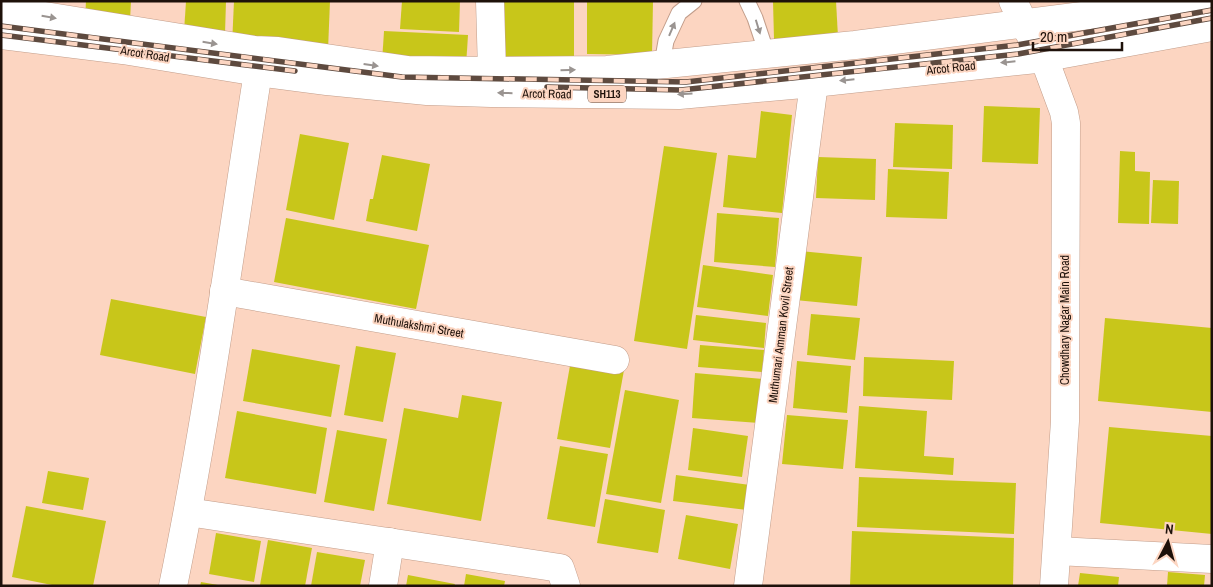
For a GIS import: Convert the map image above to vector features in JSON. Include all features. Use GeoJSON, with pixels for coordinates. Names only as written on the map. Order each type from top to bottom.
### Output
{"type":"FeatureCollection","features":[{"type":"Feature","properties":{"kind":"street"},"geometry":{"type":"LineString","coordinates":[[490,1],[492,71]]}},
{"type":"Feature","properties":{"kind":"street","name":"Arcot Road"},"geometry":{"type":"LineString","coordinates":[[8,18],[72,21],[254,50],[278,51],[408,70],[607,70],[854,45],[1029,12],[1199,1]]}},
{"type":"Feature","properties":{"kind":"street","name":"Chowdhary Nagar Main Road"},"geometry":{"type":"LineString","coordinates":[[1029,12],[1064,112],[1066,123],[1065,421],[1054,586]]}},
{"type":"Feature","properties":{"kind":"street","name":"Arcot Road"},"geometry":{"type":"LineString","coordinates":[[8,18],[122,50],[327,81],[427,91],[679,95],[814,84],[1044,58],[1212,27]]}},
{"type":"Feature","properties":{"kind":"street"},"geometry":{"type":"LineString","coordinates":[[173,586],[188,512],[258,72]]}},
{"type":"Feature","properties":{"kind":"street","name":"Muthumari Amman Kovil Street"},"geometry":{"type":"LineString","coordinates":[[748,586],[814,84]]}},
{"type":"Feature","properties":{"kind":"street","name":"Muthulakshmi Street"},"geometry":{"type":"LineString","coordinates":[[224,291],[614,360]]}},
{"type":"Feature","properties":{"kind":"street"},"geometry":{"type":"LineString","coordinates":[[188,512],[560,568],[566,586]]}},
{"type":"Feature","properties":{"kind":"street"},"geometry":{"type":"LineString","coordinates":[[383,586],[390,542]]}},
{"type":"Feature","properties":{"kind":"street"},"geometry":{"type":"LineString","coordinates":[[1057,551],[1212,559]]}},
{"type":"Feature","properties":{"kind":"lane"},"geometry":{"type":"LineString","coordinates":[[662,64],[666,41],[679,13],[694,1]]}},
{"type":"Feature","properties":{"kind":"lane"},"geometry":{"type":"LineString","coordinates":[[747,1],[767,54]]}},
{"type":"Feature","properties":{"kind":"building"},"geometry":{"type":"Polygon","coordinates":[[[86,1],[131,1],[130,21],[85,19],[86,1]]]}},
{"type":"Feature","properties":{"kind":"building"},"geometry":{"type":"Polygon","coordinates":[[[186,1],[226,1],[225,34],[184,32],[186,1]]]}},
{"type":"Feature","properties":{"kind":"building"},"geometry":{"type":"Polygon","coordinates":[[[234,1],[330,1],[328,50],[232,45],[234,1]]]}},
{"type":"Feature","properties":{"kind":"building"},"geometry":{"type":"Polygon","coordinates":[[[402,1],[460,1],[459,32],[400,29],[402,1]]]}},
{"type":"Feature","properties":{"kind":"building"},"geometry":{"type":"Polygon","coordinates":[[[500,1],[574,1],[574,60],[500,59],[500,1]]]}},
{"type":"Feature","properties":{"kind":"building"},"geometry":{"type":"Polygon","coordinates":[[[587,1],[653,1],[652,55],[587,54],[587,1]]]}},
{"type":"Feature","properties":{"kind":"building"},"geometry":{"type":"Polygon","coordinates":[[[773,1],[836,1],[838,37],[774,39],[773,1]]]}},
{"type":"Feature","properties":{"kind":"building"},"geometry":{"type":"Polygon","coordinates":[[[384,31],[468,35],[466,66],[382,62],[384,31]]]}},
{"type":"Feature","properties":{"kind":"building"},"geometry":{"type":"Polygon","coordinates":[[[984,106],[1040,108],[1038,164],[982,162],[984,106]]]}},
{"type":"Feature","properties":{"kind":"building"},"geometry":{"type":"Polygon","coordinates":[[[761,111],[792,115],[782,213],[723,207],[728,155],[756,158],[761,111]]]}},
{"type":"Feature","properties":{"kind":"building"},"geometry":{"type":"Polygon","coordinates":[[[895,123],[953,125],[952,169],[893,167],[895,123]]]}},
{"type":"Feature","properties":{"kind":"building"},"geometry":{"type":"Polygon","coordinates":[[[300,134],[349,143],[334,220],[286,210],[300,134]]]}},
{"type":"Feature","properties":{"kind":"building"},"geometry":{"type":"Polygon","coordinates":[[[664,146],[717,153],[687,349],[634,341],[664,146]]]}},
{"type":"Feature","properties":{"kind":"building"},"geometry":{"type":"Polygon","coordinates":[[[1120,151],[1135,152],[1135,171],[1150,172],[1149,224],[1118,223],[1120,151]]]}},
{"type":"Feature","properties":{"kind":"building"},"geometry":{"type":"Polygon","coordinates":[[[382,155],[430,164],[417,231],[366,221],[370,199],[373,199],[382,155]]]}},
{"type":"Feature","properties":{"kind":"building"},"geometry":{"type":"Polygon","coordinates":[[[818,157],[876,159],[875,200],[816,198],[818,157]]]}},
{"type":"Feature","properties":{"kind":"building"},"geometry":{"type":"Polygon","coordinates":[[[888,169],[949,172],[947,219],[886,217],[888,169]]]}},
{"type":"Feature","properties":{"kind":"building"},"geometry":{"type":"Polygon","coordinates":[[[1153,180],[1179,181],[1178,224],[1151,223],[1153,180]]]}},
{"type":"Feature","properties":{"kind":"building"},"geometry":{"type":"Polygon","coordinates":[[[717,213],[779,218],[775,267],[714,262],[717,213]]]}},
{"type":"Feature","properties":{"kind":"building"},"geometry":{"type":"Polygon","coordinates":[[[286,218],[429,245],[416,309],[274,282],[286,218]]]}},
{"type":"Feature","properties":{"kind":"building"},"geometry":{"type":"Polygon","coordinates":[[[800,251],[862,257],[857,306],[795,300],[800,251]]]}},
{"type":"Feature","properties":{"kind":"building"},"geometry":{"type":"Polygon","coordinates":[[[703,265],[773,275],[768,316],[697,307],[703,265]]]}},
{"type":"Feature","properties":{"kind":"building"},"geometry":{"type":"Polygon","coordinates":[[[111,299],[206,317],[195,374],[100,355],[111,299]]]}},
{"type":"Feature","properties":{"kind":"building"},"geometry":{"type":"Polygon","coordinates":[[[811,314],[860,318],[855,360],[807,355],[811,314]]]}},
{"type":"Feature","properties":{"kind":"building"},"geometry":{"type":"Polygon","coordinates":[[[696,315],[766,323],[764,348],[693,340],[696,315]]]}},
{"type":"Feature","properties":{"kind":"building"},"geometry":{"type":"Polygon","coordinates":[[[1105,318],[1212,328],[1212,412],[1098,401],[1105,318]]]}},
{"type":"Feature","properties":{"kind":"building"},"geometry":{"type":"Polygon","coordinates":[[[700,345],[764,350],[762,372],[698,367],[700,345]]]}},
{"type":"Feature","properties":{"kind":"building"},"geometry":{"type":"Polygon","coordinates":[[[356,346],[396,353],[383,422],[344,415],[356,346]]]}},
{"type":"Feature","properties":{"kind":"building"},"geometry":{"type":"Polygon","coordinates":[[[252,349],[340,365],[331,417],[243,401],[252,349]]]}},
{"type":"Feature","properties":{"kind":"building"},"geometry":{"type":"Polygon","coordinates":[[[864,357],[954,361],[952,400],[863,396],[864,357]]]}},
{"type":"Feature","properties":{"kind":"building"},"geometry":{"type":"Polygon","coordinates":[[[571,360],[624,370],[610,448],[557,439],[571,360]]]}},
{"type":"Feature","properties":{"kind":"building"},"geometry":{"type":"Polygon","coordinates":[[[797,361],[851,366],[847,413],[793,408],[797,361]]]}},
{"type":"Feature","properties":{"kind":"building"},"geometry":{"type":"Polygon","coordinates":[[[695,373],[763,379],[759,423],[692,418],[695,373]]]}},
{"type":"Feature","properties":{"kind":"building"},"geometry":{"type":"Polygon","coordinates":[[[625,390],[679,400],[661,503],[606,494],[625,390]]]}},
{"type":"Feature","properties":{"kind":"building"},"geometry":{"type":"Polygon","coordinates":[[[462,395],[502,402],[481,521],[387,504],[404,408],[458,418],[462,395]]]}},
{"type":"Feature","properties":{"kind":"building"},"geometry":{"type":"Polygon","coordinates":[[[859,406],[927,411],[924,456],[954,458],[953,475],[855,468],[859,406]]]}},
{"type":"Feature","properties":{"kind":"building"},"geometry":{"type":"Polygon","coordinates":[[[237,411],[327,428],[316,494],[225,478],[237,411]]]}},
{"type":"Feature","properties":{"kind":"building"},"geometry":{"type":"Polygon","coordinates":[[[787,415],[848,420],[843,469],[782,464],[787,415]]]}},
{"type":"Feature","properties":{"kind":"building"},"geometry":{"type":"Polygon","coordinates":[[[1109,427],[1212,436],[1212,534],[1100,523],[1109,427]]]}},
{"type":"Feature","properties":{"kind":"building"},"geometry":{"type":"Polygon","coordinates":[[[693,428],[748,436],[742,477],[688,470],[693,428]]]}},
{"type":"Feature","properties":{"kind":"building"},"geometry":{"type":"Polygon","coordinates":[[[337,430],[387,439],[374,511],[324,502],[337,430]]]}},
{"type":"Feature","properties":{"kind":"building"},"geometry":{"type":"Polygon","coordinates":[[[560,446],[608,454],[595,527],[547,519],[560,446]]]}},
{"type":"Feature","properties":{"kind":"building"},"geometry":{"type":"Polygon","coordinates":[[[48,471],[89,478],[83,510],[42,503],[48,471]]]}},
{"type":"Feature","properties":{"kind":"building"},"geometry":{"type":"Polygon","coordinates":[[[676,475],[750,485],[747,510],[673,501],[676,475]]]}},
{"type":"Feature","properties":{"kind":"building"},"geometry":{"type":"Polygon","coordinates":[[[859,477],[1016,483],[1014,534],[857,527],[859,477]]]}},
{"type":"Feature","properties":{"kind":"building"},"geometry":{"type":"Polygon","coordinates":[[[605,499],[665,510],[658,553],[597,543],[605,499]]]}},
{"type":"Feature","properties":{"kind":"building"},"geometry":{"type":"Polygon","coordinates":[[[26,506],[106,521],[93,586],[57,586],[12,577],[26,506]]]}},
{"type":"Feature","properties":{"kind":"building"},"geometry":{"type":"Polygon","coordinates":[[[686,515],[738,524],[730,569],[678,559],[686,515]]]}},
{"type":"Feature","properties":{"kind":"building"},"geometry":{"type":"Polygon","coordinates":[[[852,531],[1014,538],[1013,586],[850,586],[852,531]]]}},
{"type":"Feature","properties":{"kind":"building"},"geometry":{"type":"Polygon","coordinates":[[[216,533],[261,541],[254,582],[209,574],[216,533]]]}},
{"type":"Feature","properties":{"kind":"building"},"geometry":{"type":"Polygon","coordinates":[[[268,540],[312,548],[305,586],[260,585],[268,540]]]}},
{"type":"Feature","properties":{"kind":"building"},"geometry":{"type":"Polygon","coordinates":[[[317,552],[365,560],[360,586],[311,586],[317,552]]]}},
{"type":"Feature","properties":{"kind":"building"},"geometry":{"type":"Polygon","coordinates":[[[1168,572],[1205,575],[1204,586],[1167,586],[1168,572]]]}},
{"type":"Feature","properties":{"kind":"building"},"geometry":{"type":"Polygon","coordinates":[[[1080,573],[1119,577],[1118,586],[1078,586],[1080,573]]]}},
{"type":"Feature","properties":{"kind":"building"},"geometry":{"type":"Polygon","coordinates":[[[466,574],[505,581],[504,586],[464,586],[466,574]]]}},
{"type":"Feature","properties":{"kind":"building"},"geometry":{"type":"Polygon","coordinates":[[[408,575],[455,584],[454,586],[406,586],[408,575]]]}},
{"type":"Feature","properties":{"kind":"building"},"geometry":{"type":"Polygon","coordinates":[[[201,582],[218,585],[218,586],[200,586],[201,582]]]}},
{"type":"Feature","properties":{"kind":"railway"},"geometry":{"type":"LineString","coordinates":[[1,26],[402,77],[686,82],[1017,45],[1212,10]]}},
{"type":"Feature","properties":{"kind":"railway"},"geometry":{"type":"LineString","coordinates":[[547,87],[681,90],[1018,54],[1212,18]]}},
{"type":"Feature","properties":{"kind":"railway"},"geometry":{"type":"LineString","coordinates":[[1,35],[295,71]]}}]}
